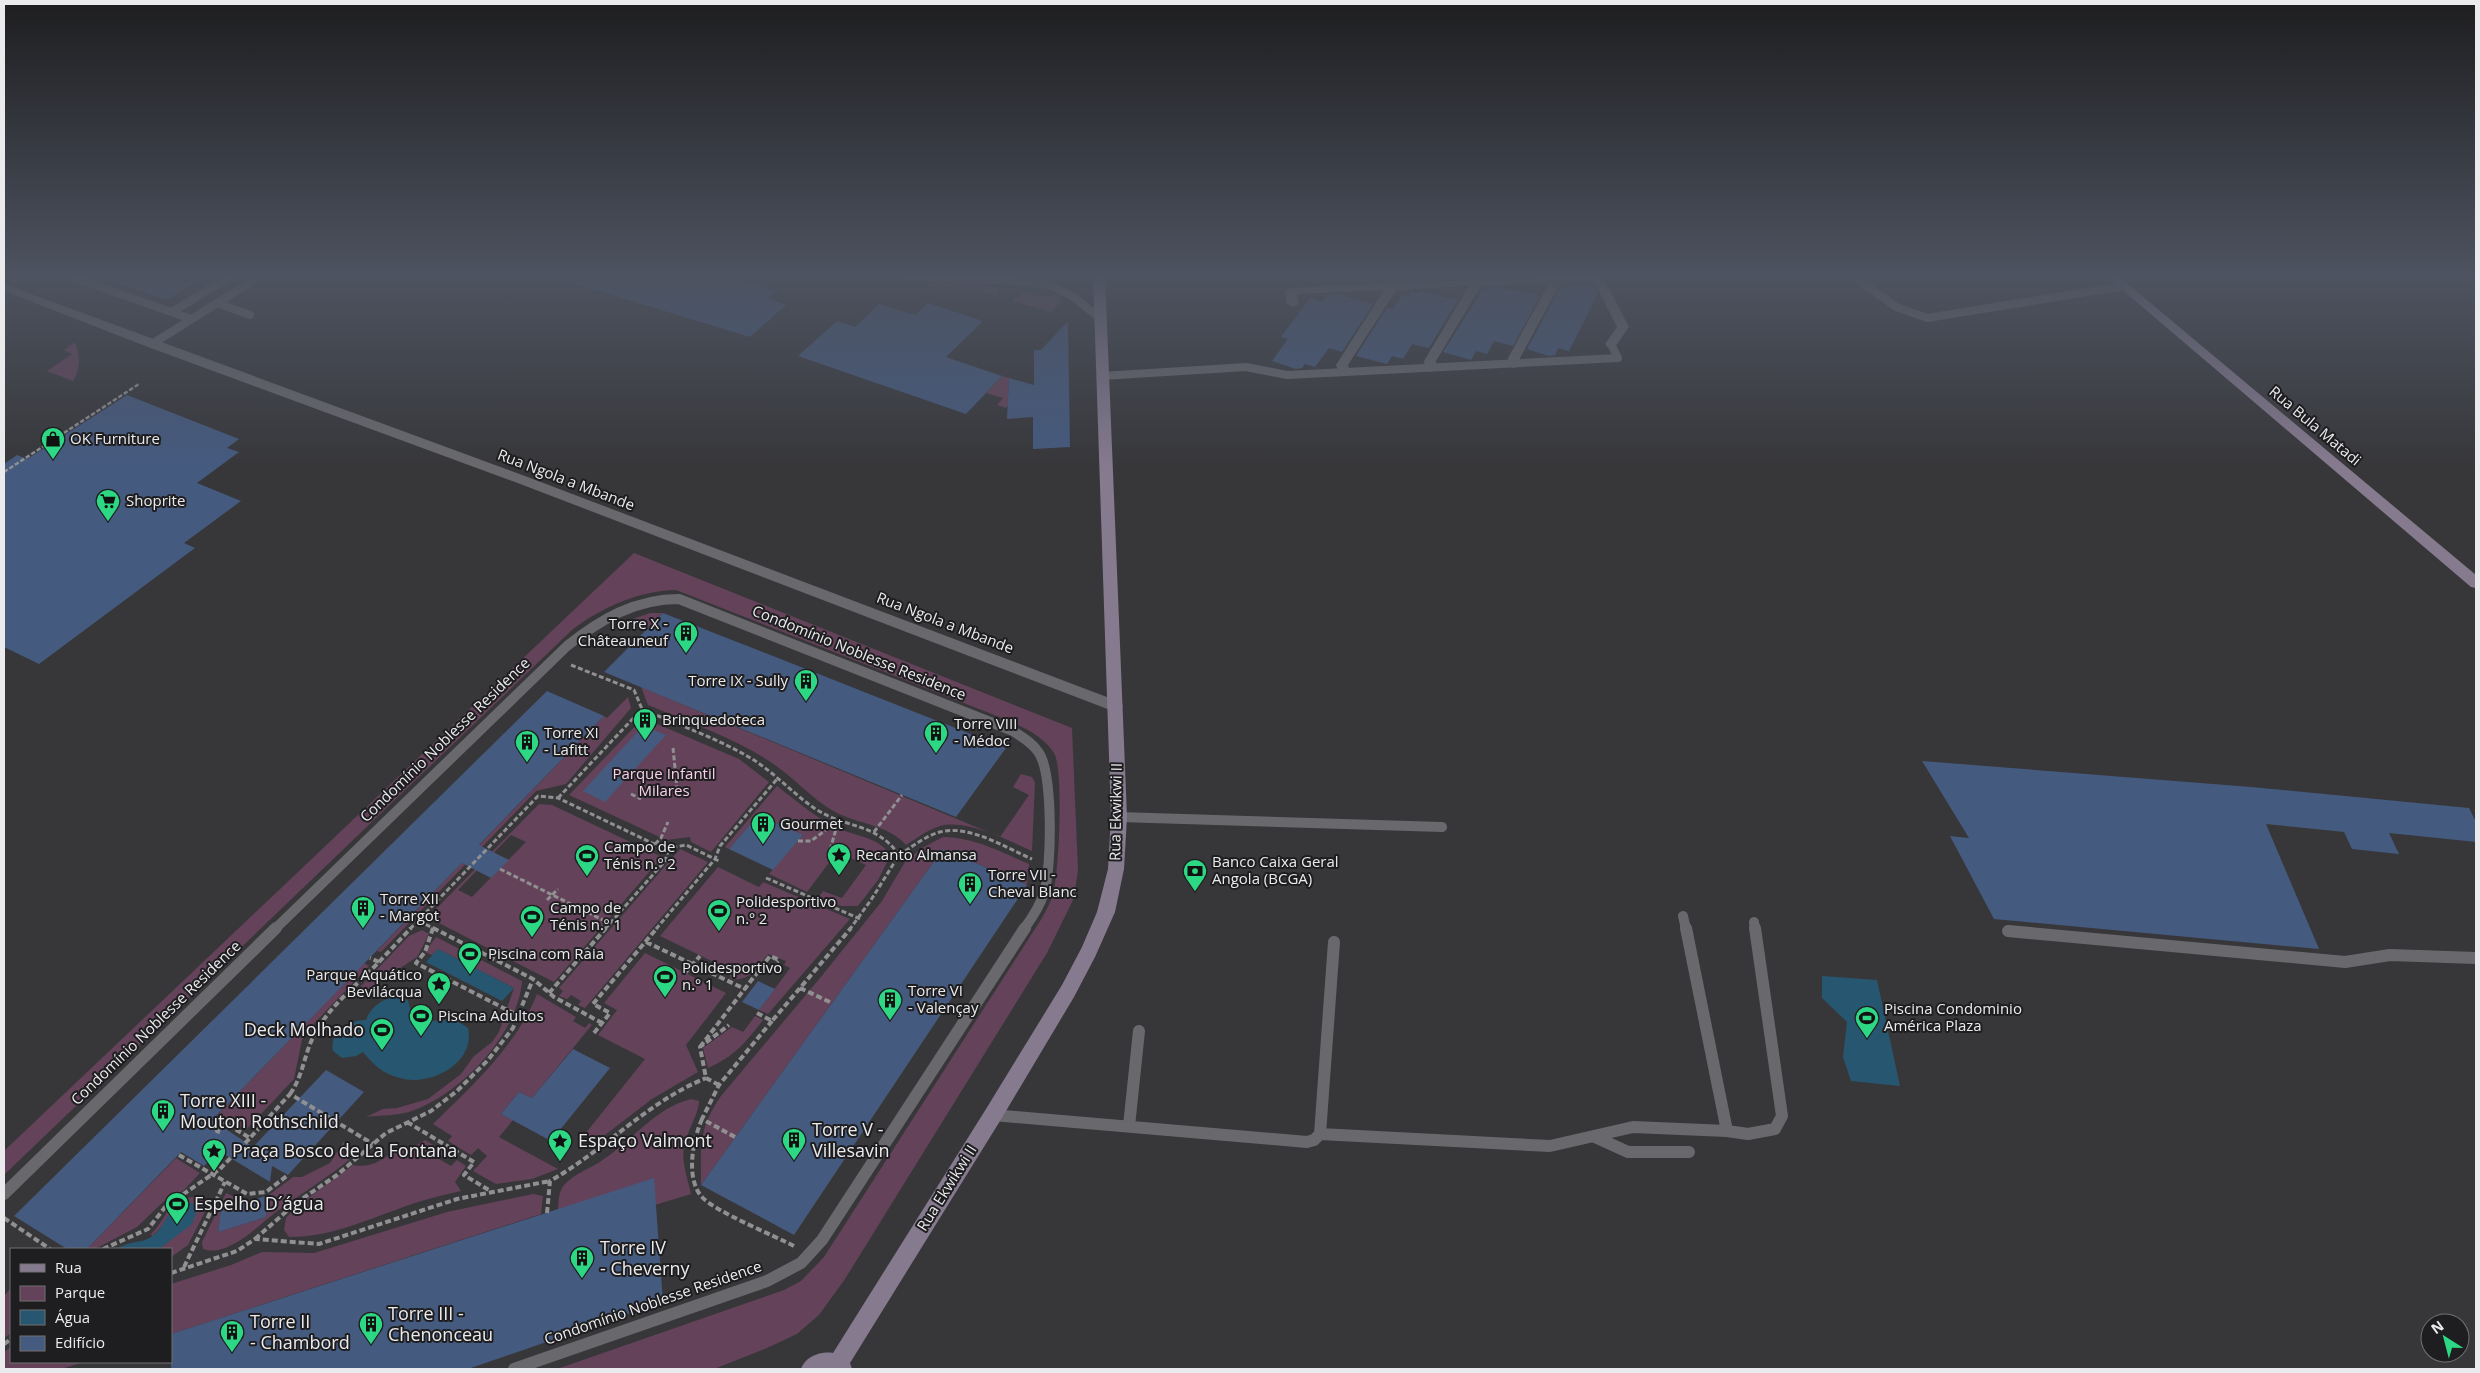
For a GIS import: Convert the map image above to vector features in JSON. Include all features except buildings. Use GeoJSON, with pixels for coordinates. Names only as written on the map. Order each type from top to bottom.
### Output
{"type":"FeatureCollection","features":[{"type":"Feature","properties":{"kind":"street","name":"Rua Ngola a Mbande"},"geometry":{"type":"LineString","coordinates":[[139,339],[510,476],[1115,706]]}},
{"type":"Feature","properties":{"kind":"street","name":"Rua Ekwikwi II"},"geometry":{"type":"LineString","coordinates":[[811,1369],[824,1362],[839,1367],[1068,991],[1106,912],[1116,869],[1119,817],[1101,339]]}},
{"type":"Feature","properties":{"kind":"street"},"geometry":{"type":"LineString","coordinates":[[1344,372],[1342,365],[1359,339]]}},
{"type":"Feature","properties":{"kind":"street"},"geometry":{"type":"LineString","coordinates":[[1432,368],[1430,361],[1443,339]]}},
{"type":"Feature","properties":{"kind":"street"},"geometry":{"type":"LineString","coordinates":[[1516,364],[1514,358],[1524,339]]}},
{"type":"Feature","properties":{"kind":"street"},"geometry":{"type":"LineString","coordinates":[[1610,344],[1614,339]]}},
{"type":"Feature","properties":{"kind":"street","name":"Rua Bula Matadi"},"geometry":{"type":"LineString","coordinates":[[2187,339],[2476,583]]}},
{"type":"Feature","properties":{"kind":"lane"},"geometry":{"type":"LineString","coordinates":[[152,344],[160,339]]}},
{"type":"Feature","properties":{"kind":"lane"},"geometry":{"type":"LineString","coordinates":[[1102,376],[1246,367],[1287,375],[1618,358],[1610,344]]}},
{"type":"Feature","properties":{"kind":"lane","name":"Condomínio Noblesse Residence"},"geometry":{"type":"LineString","coordinates":[[4,1194],[554,657],[577,636],[602,620],[628,607],[649,600],[666,598],[679,600],[1013,731],[1030,742],[1041,755],[1047,773],[1048,865],[1044,891],[1036,911],[822,1240],[801,1263],[767,1281],[514,1369]]}},
{"type":"Feature","properties":{"kind":"lane"},"geometry":{"type":"LineString","coordinates":[[1119,817],[1442,827]]}},
{"type":"Feature","properties":{"kind":"lane"},"geometry":{"type":"LineString","coordinates":[[1684,916],[1725,1113],[1727,1131]]}},
{"type":"Feature","properties":{"kind":"lane"},"geometry":{"type":"LineString","coordinates":[[1320,1134],[1550,1146],[1633,1127],[1727,1131],[1748,1134],[1775,1129],[1782,1116],[1754,922]]}},
{"type":"Feature","properties":{"kind":"lane"},"geometry":{"type":"LineString","coordinates":[[2008,931],[2345,962],[2390,955],[2476,958]]}},
{"type":"Feature","properties":{"kind":"lane"},"geometry":{"type":"LineString","coordinates":[[993,1115],[1307,1142],[1314,1140],[1320,1134],[1334,942]]}},
{"type":"Feature","properties":{"kind":"lane"},"geometry":{"type":"LineString","coordinates":[[1129,1126],[1139,1031]]}},
{"type":"Feature","properties":{"kind":"lane"},"geometry":{"type":"LineString","coordinates":[[1596,1137],[1628,1152],[1689,1152]]}},
{"type":"Feature","properties":{"kind":"path"},"geometry":{"type":"LineString","coordinates":[[4,472],[139,384]]}},
{"type":"Feature","properties":{"kind":"path"},"geometry":{"type":"LineString","coordinates":[[554,657],[634,690],[642,709],[747,756],[778,778],[814,808],[838,822],[874,832],[889,841],[899,855]]}},
{"type":"Feature","properties":{"kind":"path"},"geometry":{"type":"LineString","coordinates":[[558,798],[642,709]]}},
{"type":"Feature","properties":{"kind":"path"},"geometry":{"type":"LineString","coordinates":[[673,748],[677,788]]}},
{"type":"Feature","properties":{"kind":"path"},"geometry":{"type":"LineString","coordinates":[[594,1033],[610,1013],[594,1004],[717,860],[720,846],[778,778]]}},
{"type":"Feature","properties":{"kind":"path"},"geometry":{"type":"LineString","coordinates":[[631,794],[641,799]]}},
{"type":"Feature","properties":{"kind":"path"},"geometry":{"type":"LineString","coordinates":[[874,832],[902,795]]}},
{"type":"Feature","properties":{"kind":"path"},"geometry":{"type":"LineString","coordinates":[[105,1248],[148,1229],[166,1206],[212,1175],[250,1138],[299,1084],[309,1046],[316,1031],[379,962],[538,796],[558,798],[654,844],[669,848],[686,845],[717,860]]}},
{"type":"Feature","properties":{"kind":"path"},"geometry":{"type":"LineString","coordinates":[[654,844],[661,838],[668,822]]}},
{"type":"Feature","properties":{"kind":"path"},"geometry":{"type":"LineString","coordinates":[[798,841],[811,840],[838,822]]}},
{"type":"Feature","properties":{"kind":"path"},"geometry":{"type":"LineString","coordinates":[[834,856],[830,850],[838,822]]}},
{"type":"Feature","properties":{"kind":"path"},"geometry":{"type":"LineString","coordinates":[[810,1254],[702,1198],[696,1182],[693,1147],[696,1129],[719,1085],[772,1020],[860,919],[882,887],[899,855],[941,832],[956,832],[978,836],[1048,865]]}},
{"type":"Feature","properties":{"kind":"path"},"geometry":{"type":"LineString","coordinates":[[549,993],[665,861],[669,848]]}},
{"type":"Feature","properties":{"kind":"path"},"geometry":{"type":"LineString","coordinates":[[500,869],[609,923]]}},
{"type":"Feature","properties":{"kind":"path"},"geometry":{"type":"LineString","coordinates":[[766,878],[860,919]]}},
{"type":"Feature","properties":{"kind":"path"},"geometry":{"type":"LineString","coordinates":[[547,900],[558,889]]}},
{"type":"Feature","properties":{"kind":"path"},"geometry":{"type":"LineString","coordinates":[[418,921],[533,979],[549,993],[602,1023]]}},
{"type":"Feature","properties":{"kind":"path"},"geometry":{"type":"LineString","coordinates":[[433,928],[425,952],[416,963],[519,1016]]}},
{"type":"Feature","properties":{"kind":"path"},"geometry":{"type":"LineString","coordinates":[[646,942],[745,989]]}},
{"type":"Feature","properties":{"kind":"path"},"geometry":{"type":"LineString","coordinates":[[685,973],[700,956]]}},
{"type":"Feature","properties":{"kind":"path"},"geometry":{"type":"LineString","coordinates":[[706,1078],[700,1047],[770,956],[779,960],[777,962]]}},
{"type":"Feature","properties":{"kind":"path"},"geometry":{"type":"LineString","coordinates":[[370,958],[379,962]]}},
{"type":"Feature","properties":{"kind":"path"},"geometry":{"type":"LineString","coordinates":[[172,1273],[237,1251],[255,1240],[296,1203],[337,1175],[386,1133],[431,1112],[457,1091],[488,1060],[513,1028],[533,979]]}},
{"type":"Feature","properties":{"kind":"path"},"geometry":{"type":"LineString","coordinates":[[800,988],[832,1003]]}},
{"type":"Feature","properties":{"kind":"path"},"geometry":{"type":"LineString","coordinates":[[757,1014],[772,1020]]}},
{"type":"Feature","properties":{"kind":"path"},"geometry":{"type":"LineString","coordinates":[[700,1047],[729,1025]]}},
{"type":"Feature","properties":{"kind":"path"},"geometry":{"type":"LineString","coordinates":[[255,1240],[319,1244],[457,1199],[550,1181],[594,1154],[647,1110],[693,1082],[706,1078],[719,1085]]}},
{"type":"Feature","properties":{"kind":"path"},"geometry":{"type":"LineString","coordinates":[[290,1094],[373,1144]]}},
{"type":"Feature","properties":{"kind":"path"},"geometry":{"type":"LineString","coordinates":[[702,1119],[735,1137]]}},
{"type":"Feature","properties":{"kind":"path"},"geometry":{"type":"LineString","coordinates":[[407,1122],[474,1162],[464,1175],[493,1192]]}},
{"type":"Feature","properties":{"kind":"path"},"geometry":{"type":"LineString","coordinates":[[220,1132],[217,1131],[225,1123],[250,1138]]}},
{"type":"Feature","properties":{"kind":"path"},"geometry":{"type":"LineString","coordinates":[[178,1155],[248,1194],[266,1192],[288,1176]]}},
{"type":"Feature","properties":{"kind":"path"},"geometry":{"type":"LineString","coordinates":[[547,1213],[550,1181]]}},
{"type":"Feature","properties":{"kind":"path"},"geometry":{"type":"LineString","coordinates":[[184,1267],[225,1182]]}},
{"type":"Feature","properties":{"kind":"path"},"geometry":{"type":"LineString","coordinates":[[4,1218],[49,1248]]}},
{"type":"Feature","properties":{"kind":"green space"},"geometry":{"type":"Polygon","coordinates":[[[75,342],[79,362],[73,381],[47,371],[72,354],[64,350],[75,342]]]}},
{"type":"Feature","properties":{"kind":"green space"},"geometry":{"type":"Polygon","coordinates":[[[1002,376],[1009,378],[1008,405],[1006,408],[997,405],[1003,398],[986,393],[1002,376]]]}},
{"type":"Feature","properties":{"kind":"green space"},"geometry":{"type":"Polygon","coordinates":[[[634,553],[1072,728],[1078,870],[1074,898],[1047,953],[845,1279],[819,1315],[797,1334],[714,1369],[557,1369],[784,1290],[801,1281],[824,1257],[1050,903],[1055,883],[1059,845],[1060,799],[1057,763],[1054,753],[1045,742],[1014,723],[676,590],[648,593],[635,597],[609,607],[573,629],[4,1175],[4,1151],[634,553]]]}},
{"type":"Feature","properties":{"kind":"green space"},"geometry":{"type":"Polygon","coordinates":[[[650,613],[663,613],[645,630],[624,622],[650,613]]]}},
{"type":"Feature","properties":{"kind":"green space"},"geometry":{"type":"Polygon","coordinates":[[[641,687],[993,834],[962,825],[940,826],[922,834],[906,845],[899,838],[882,829],[835,812],[778,767],[755,752],[710,730],[648,705],[641,687]]]}},
{"type":"Feature","properties":{"kind":"green space"},"geometry":{"type":"Polygon","coordinates":[[[628,697],[631,708],[566,784],[536,791],[381,952],[377,951],[604,716],[607,718],[628,697]]]}},
{"type":"Feature","properties":{"kind":"green space","name":"Parque Infantil Milares"},"geometry":{"type":"Polygon","coordinates":[[[643,718],[739,759],[769,782],[711,852],[691,842],[690,837],[666,840],[569,795],[643,718]]]}},
{"type":"Feature","properties":{"kind":"green space"},"geometry":{"type":"Polygon","coordinates":[[[1021,774],[1032,777],[1035,782],[1032,851],[1000,837],[1029,795],[1013,787],[1021,774]]]}},
{"type":"Feature","properties":{"kind":"green space"},"geometry":{"type":"Polygon","coordinates":[[[777,786],[826,822],[845,831],[870,839],[886,850],[890,856],[878,880],[858,906],[841,906],[819,897],[823,891],[842,898],[866,865],[837,852],[807,892],[769,874],[802,835],[758,815],[729,849],[725,847],[777,786]]]}},
{"type":"Feature","properties":{"kind":"green space"},"geometry":{"type":"Polygon","coordinates":[[[539,804],[552,805],[662,857],[554,982],[437,922],[434,911],[539,804]],[[511,835],[458,890],[472,897],[526,842],[511,835]]]}},
{"type":"Feature","properties":{"kind":"green space"},"geometry":{"type":"Polygon","coordinates":[[[943,837],[976,842],[1029,864],[1027,885],[943,849],[701,1185],[702,1138],[708,1118],[721,1096],[882,901],[905,862],[922,848],[943,837]]]}},
{"type":"Feature","properties":{"kind":"green space"},"geometry":{"type":"Polygon","coordinates":[[[680,849],[708,862],[585,1008],[578,1005],[581,1001],[571,995],[567,999],[559,996],[563,991],[559,988],[680,849]]]}},
{"type":"Feature","properties":{"kind":"green space"},"geometry":{"type":"Polygon","coordinates":[[[718,867],[759,887],[763,882],[850,919],[768,1014],[759,1010],[790,968],[784,965],[786,961],[768,954],[753,973],[743,978],[731,979],[728,969],[660,936],[718,867]]]}},
{"type":"Feature","properties":{"kind":"green space"},"geometry":{"type":"Polygon","coordinates":[[[422,930],[429,934],[417,957],[358,996],[358,989],[409,936],[422,930]]]}},
{"type":"Feature","properties":{"kind":"green space"},"geometry":{"type":"Polygon","coordinates":[[[436,937],[522,981],[518,1001],[510,1021],[484,1060],[449,1091],[431,1103],[407,1113],[366,1117],[383,1109],[397,1108],[428,1099],[461,1074],[474,1056],[492,1042],[499,1032],[514,988],[438,949],[432,955],[425,952],[436,937]]]}},
{"type":"Feature","properties":{"kind":"green space"},"geometry":{"type":"Polygon","coordinates":[[[645,953],[726,993],[686,1045],[698,1072],[652,1099],[605,1135],[592,1138],[585,1134],[645,1059],[598,1035],[617,1010],[604,1003],[645,953]]]}},
{"type":"Feature","properties":{"kind":"green space"},"geometry":{"type":"Polygon","coordinates":[[[364,963],[369,966],[307,1031],[302,1040],[294,1079],[246,1130],[226,1119],[212,1134],[194,1139],[364,963]]]}},
{"type":"Feature","properties":{"kind":"green space"},"geometry":{"type":"Polygon","coordinates":[[[537,994],[576,1017],[573,1021],[585,1028],[589,1023],[592,1025],[532,1098],[519,1092],[501,1114],[513,1120],[499,1137],[558,1169],[532,1179],[496,1184],[473,1171],[487,1156],[478,1148],[471,1155],[448,1141],[452,1136],[433,1124],[478,1080],[505,1048],[528,1013],[537,994]]]}},
{"type":"Feature","properties":{"kind":"green space"},"geometry":{"type":"Polygon","coordinates":[[[755,1016],[763,1020],[745,1042],[733,1054],[708,1068],[703,1048],[732,1027],[743,1032],[755,1016]]]}},
{"type":"Feature","properties":{"kind":"green space"},"geometry":{"type":"Polygon","coordinates":[[[691,1099],[699,1101],[684,1146],[683,1158],[691,1194],[655,1205],[558,1209],[560,1193],[569,1180],[615,1151],[666,1109],[691,1099]]]}},
{"type":"Feature","properties":{"kind":"green space"},"geometry":{"type":"Polygon","coordinates":[[[425,1140],[445,1152],[439,1159],[451,1166],[457,1160],[466,1166],[455,1182],[461,1191],[409,1205],[335,1231],[289,1237],[284,1230],[286,1218],[296,1207],[353,1165],[372,1164],[398,1150],[410,1148],[425,1140]]]}},
{"type":"Feature","properties":{"kind":"green space"},"geometry":{"type":"Polygon","coordinates":[[[344,1141],[344,1153],[349,1160],[340,1167],[237,1242],[219,1250],[203,1249],[202,1242],[226,1193],[245,1202],[221,1209],[218,1232],[266,1217],[269,1195],[293,1177],[302,1177],[330,1163],[344,1141]]]}},
{"type":"Feature","properties":{"kind":"green space"},"geometry":{"type":"Polygon","coordinates":[[[176,1158],[200,1173],[184,1190],[163,1202],[137,1227],[97,1248],[88,1248],[176,1158]]]}},
{"type":"Feature","properties":{"kind":"green space"},"geometry":{"type":"Polygon","coordinates":[[[533,1194],[543,1196],[541,1214],[172,1334],[172,1284],[231,1265],[262,1252],[314,1253],[447,1212],[533,1194]]]}},
{"type":"Feature","properties":{"kind":"green space"},"geometry":{"type":"Polygon","coordinates":[[[193,1197],[210,1202],[188,1245],[172,1256],[172,1248],[160,1248],[175,1236],[162,1226],[152,1237],[151,1234],[172,1206],[184,1199],[193,1197]]]}},
{"type":"Feature","properties":{"kind":"green space"},"geometry":{"type":"Polygon","coordinates":[[[10,1289],[10,1334],[4,1338],[4,1296],[10,1289]]]}},
{"type":"Feature","properties":{"kind":"green space"},"geometry":{"type":"Polygon","coordinates":[[[10,1348],[10,1363],[81,1363],[61,1369],[4,1369],[4,1352],[10,1348]]]}},
{"type":"Feature","properties":{"kind":"water","name":"Piscina com Raia"},"geometry":{"type":"Polygon","coordinates":[[[438,949],[514,988],[502,1001],[426,962],[438,949]]]}},
{"type":"Feature","properties":{"kind":"water","name":"Piscina Condominio América Plaza"},"geometry":{"type":"Polygon","coordinates":[[[1822,976],[1877,980],[1900,1086],[1851,1081],[1843,1057],[1847,1022],[1822,998],[1822,976]]]}},
{"type":"Feature","properties":{"kind":"water","name":"Piscina Adultos"},"geometry":{"type":"Polygon","coordinates":[[[397,996],[408,1000],[412,1016],[421,1022],[454,1019],[468,1028],[469,1041],[465,1052],[458,1062],[448,1070],[424,1079],[412,1080],[389,1074],[379,1068],[363,1052],[356,1056],[342,1058],[333,1051],[334,1038],[342,1028],[353,1022],[366,1020],[378,1004],[397,996]]]}},
{"type":"Feature","properties":{"kind":"water","name":"Espelho D´água"},"geometry":{"type":"Polygon","coordinates":[[[188,1202],[196,1205],[198,1209],[192,1224],[160,1248],[119,1248],[126,1244],[150,1238],[159,1230],[172,1211],[181,1204],[188,1202]]]}},
{"type":"Feature","properties":{"kind":"place","name":"OK Furniture"},"geometry":{"type":"Point","coordinates":[53,460]}},
{"type":"Feature","properties":{"kind":"place","name":"Shoprite"},"geometry":{"type":"Point","coordinates":[108,522]}},
{"type":"Feature","properties":{"kind":"place","name":"Torre X - Châteauneuf"},"geometry":{"type":"Point","coordinates":[686,654]}},
{"type":"Feature","properties":{"kind":"place","name":"Torre IX - Sully"},"geometry":{"type":"Point","coordinates":[806,702]}},
{"type":"Feature","properties":{"kind":"place","name":"Brinquedoteca"},"geometry":{"type":"Point","coordinates":[645,741]}},
{"type":"Feature","properties":{"kind":"place","name":"Torre VIII - Médoc"},"geometry":{"type":"Point","coordinates":[936,754]}},
{"type":"Feature","properties":{"kind":"place","name":"Torre XI - Lafitt"},"geometry":{"type":"Point","coordinates":[527,763]}},
{"type":"Feature","properties":{"kind":"place","name":"Gourmet"},"geometry":{"type":"Point","coordinates":[763,845]}},
{"type":"Feature","properties":{"kind":"place","name":"Recanto Almansa"},"geometry":{"type":"Point","coordinates":[839,876]}},
{"type":"Feature","properties":{"kind":"place","name":"Campo de Ténis n.º 2"},"geometry":{"type":"Point","coordinates":[587,877]}},
{"type":"Feature","properties":{"kind":"place","name":"Banco Caixa Geral Angola (BCGA)"},"geometry":{"type":"Point","coordinates":[1195,892]}},
{"type":"Feature","properties":{"kind":"place","name":"Torre VII - Cheval Blanc"},"geometry":{"type":"Point","coordinates":[970,905]}},
{"type":"Feature","properties":{"kind":"place","name":"Torre XII - Margot"},"geometry":{"type":"Point","coordinates":[363,929]}},
{"type":"Feature","properties":{"kind":"place","name":"Polidesportivo n.º 2"},"geometry":{"type":"Point","coordinates":[719,932]}},
{"type":"Feature","properties":{"kind":"place","name":"Campo de Ténis n.º 1"},"geometry":{"type":"Point","coordinates":[532,938]}},
{"type":"Feature","properties":{"kind":"place","name":"Piscina com Raia"},"geometry":{"type":"Point","coordinates":[470,975]}},
{"type":"Feature","properties":{"kind":"place","name":"Polidesportivo n.º 1"},"geometry":{"type":"Point","coordinates":[665,998]}},
{"type":"Feature","properties":{"kind":"place","name":"Parque Aquático Bevilácqua"},"geometry":{"type":"Point","coordinates":[439,1005]}},
{"type":"Feature","properties":{"kind":"place","name":"Torre VI - Valençay"},"geometry":{"type":"Point","coordinates":[890,1021]}},
{"type":"Feature","properties":{"kind":"place","name":"Piscina Adultos"},"geometry":{"type":"Point","coordinates":[421,1037]}},
{"type":"Feature","properties":{"kind":"place","name":"Piscina Condominio América Plaza"},"geometry":{"type":"Point","coordinates":[1867,1039]}},
{"type":"Feature","properties":{"kind":"place","name":"Deck Molhado"},"geometry":{"type":"Point","coordinates":[382,1051]}},
{"type":"Feature","properties":{"kind":"place","name":"Torre XIII - Mouton Rothschild"},"geometry":{"type":"Point","coordinates":[163,1132]}},
{"type":"Feature","properties":{"kind":"place","name":"Torre V - Villesavin"},"geometry":{"type":"Point","coordinates":[794,1161]}},
{"type":"Feature","properties":{"kind":"place","name":"Espaço Valmont"},"geometry":{"type":"Point","coordinates":[560,1162]}},
{"type":"Feature","properties":{"kind":"place","name":"Praça Bosco de La Fontana"},"geometry":{"type":"Point","coordinates":[214,1172]}},
{"type":"Feature","properties":{"kind":"place","name":"Espelho D´água"},"geometry":{"type":"Point","coordinates":[177,1225]}},
{"type":"Feature","properties":{"kind":"place","name":"Torre IV - Cheverny"},"geometry":{"type":"Point","coordinates":[582,1279]}},
{"type":"Feature","properties":{"kind":"place","name":"Torre III - Chenonceau"},"geometry":{"type":"Point","coordinates":[371,1345]}},
{"type":"Feature","properties":{"kind":"place","name":"Torre II - Chambord"},"geometry":{"type":"Point","coordinates":[232,1353]}}]}
